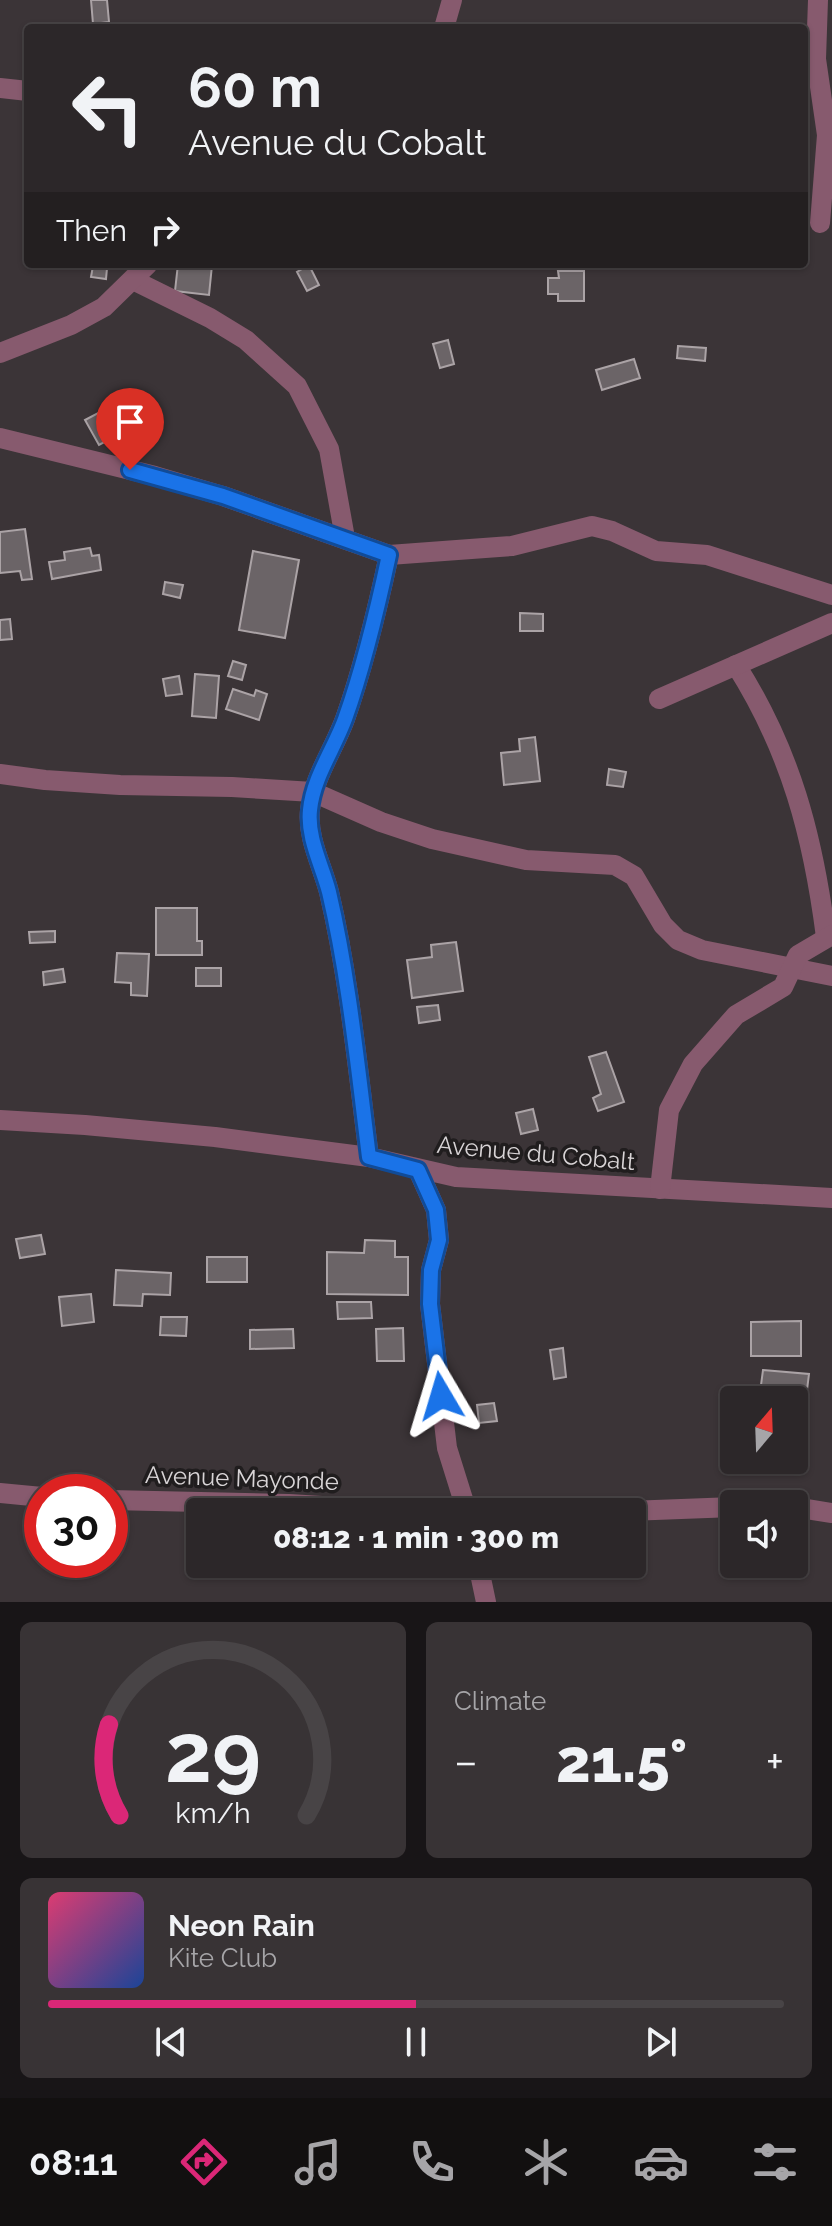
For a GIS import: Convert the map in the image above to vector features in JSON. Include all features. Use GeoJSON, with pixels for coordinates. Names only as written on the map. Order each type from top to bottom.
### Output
{"type":"FeatureCollection","features":[{"type":"Feature","properties":{"kind":"street"},"geometry":{"type":"LineString","coordinates":[[445,24],[452,0]]}},
{"type":"Feature","properties":{"kind":"street"},"geometry":{"type":"LineString","coordinates":[[818,0],[816,59],[827,135],[819,223]]}},
{"type":"Feature","properties":{"kind":"street"},"geometry":{"type":"LineString","coordinates":[[0,88],[24,91]]}},
{"type":"Feature","properties":{"kind":"street"},"geometry":{"type":"LineString","coordinates":[[0,353],[71,325],[104,307],[144,268]]}},
{"type":"Feature","properties":{"kind":"street"},"geometry":{"type":"LineString","coordinates":[[133,280],[210,318],[246,340],[297,386],[329,449],[345,538]]}},
{"type":"Feature","properties":{"kind":"street"},"geometry":{"type":"LineString","coordinates":[[0,438],[155,476],[389,555],[512,546],[592,526],[612,531],[656,551],[707,555],[832,595]]}},
{"type":"Feature","properties":{"kind":"street"},"geometry":{"type":"LineString","coordinates":[[369,1157],[352,1027],[329,892],[311,833],[310,812],[313,792],[344,721],[367,651],[389,555]]}},
{"type":"Feature","properties":{"kind":"street"},"geometry":{"type":"LineString","coordinates":[[659,699],[832,623]]}},
{"type":"Feature","properties":{"kind":"street"},"geometry":{"type":"LineString","coordinates":[[660,1189],[669,1110],[693,1064],[736,1015],[783,987],[798,955],[829,936],[817,870],[796,788],[759,702],[736,665]]}},
{"type":"Feature","properties":{"kind":"street"},"geometry":{"type":"LineString","coordinates":[[0,774],[105,784],[313,792],[381,822],[432,839],[526,860],[615,865],[634,876],[663,925],[678,940],[702,950],[832,976]]}},
{"type":"Feature","properties":{"kind":"street","name":"Avenue du Cobalt"},"geometry":{"type":"LineString","coordinates":[[0,1120],[215,1137],[369,1157],[456,1177],[832,1198]]}},
{"type":"Feature","properties":{"kind":"street"},"geometry":{"type":"LineString","coordinates":[[418,1170],[436,1210],[439,1240],[431,1270],[430,1304],[447,1448],[463,1498]]}},
{"type":"Feature","properties":{"kind":"street"},"geometry":{"type":"LineString","coordinates":[[0,1493],[24,1495]]}},
{"type":"Feature","properties":{"kind":"street","name":"Avenue Mayonde"},"geometry":{"type":"LineString","coordinates":[[128,1500],[186,1502]]}},
{"type":"Feature","properties":{"kind":"street"},"geometry":{"type":"LineString","coordinates":[[646,1510],[720,1508]]}},
{"type":"Feature","properties":{"kind":"street"},"geometry":{"type":"LineString","coordinates":[[808,1509],[832,1513]]}},
{"type":"Feature","properties":{"kind":"street"},"geometry":{"type":"LineString","coordinates":[[481,1578],[486,1602]]}},
{"type":"Feature","properties":{"kind":"building"},"geometry":{"type":"Polygon","coordinates":[[[91,0],[107,0],[109,22],[93,24],[91,0]]]}},
{"type":"Feature","properties":{"kind":"building"},"geometry":{"type":"Polygon","coordinates":[[[93,268],[107,268],[106,279],[91,277],[93,268]]]}},
{"type":"Feature","properties":{"kind":"building"},"geometry":{"type":"Polygon","coordinates":[[[178,268],[212,268],[209,295],[175,291],[178,268]]]}},
{"type":"Feature","properties":{"kind":"building"},"geometry":{"type":"Polygon","coordinates":[[[310,268],[319,285],[307,291],[297,272],[310,268]]]}},
{"type":"Feature","properties":{"kind":"building"},"geometry":{"type":"Polygon","coordinates":[[[558,271],[584,271],[584,301],[558,301],[558,294],[548,294],[548,278],[559,278],[558,271]]]}},
{"type":"Feature","properties":{"kind":"building"},"geometry":{"type":"Polygon","coordinates":[[[448,340],[454,364],[440,368],[433,344],[448,340]]]}},
{"type":"Feature","properties":{"kind":"building"},"geometry":{"type":"Polygon","coordinates":[[[678,346],[706,348],[705,361],[677,358],[678,346]]]}},
{"type":"Feature","properties":{"kind":"building"},"geometry":{"type":"Polygon","coordinates":[[[634,359],[640,378],[602,390],[596,370],[634,359]]]}},
{"type":"Feature","properties":{"kind":"building"},"geometry":{"type":"Polygon","coordinates":[[[140,401],[142,429],[125,430],[124,402],[140,401]]]}},
{"type":"Feature","properties":{"kind":"building"},"geometry":{"type":"Polygon","coordinates":[[[100,412],[114,437],[99,445],[85,420],[100,412]]]}},
{"type":"Feature","properties":{"kind":"building"},"geometry":{"type":"Polygon","coordinates":[[[25,529],[32,579],[22,580],[20,571],[0,573],[0,532],[25,529]]]}},
{"type":"Feature","properties":{"kind":"building"},"geometry":{"type":"Polygon","coordinates":[[[90,548],[92,556],[99,555],[101,570],[52,579],[49,562],[65,560],[64,552],[90,548]]]}},
{"type":"Feature","properties":{"kind":"building"},"geometry":{"type":"Polygon","coordinates":[[[253,551],[299,560],[285,638],[239,630],[253,551]]]}},
{"type":"Feature","properties":{"kind":"building"},"geometry":{"type":"Polygon","coordinates":[[[165,582],[183,585],[180,598],[163,594],[165,582]]]}},
{"type":"Feature","properties":{"kind":"building"},"geometry":{"type":"Polygon","coordinates":[[[520,613],[543,614],[543,631],[520,631],[520,613]]]}},
{"type":"Feature","properties":{"kind":"building"},"geometry":{"type":"Polygon","coordinates":[[[10,619],[12,639],[0,640],[0,620],[10,619]]]}},
{"type":"Feature","properties":{"kind":"building"},"geometry":{"type":"Polygon","coordinates":[[[233,661],[246,665],[242,680],[228,676],[233,661]]]}},
{"type":"Feature","properties":{"kind":"building"},"geometry":{"type":"Polygon","coordinates":[[[195,674],[219,676],[216,718],[192,716],[195,674]]]}},
{"type":"Feature","properties":{"kind":"building"},"geometry":{"type":"Polygon","coordinates":[[[179,676],[182,694],[166,696],[163,679],[179,676]]]}},
{"type":"Feature","properties":{"kind":"building"},"geometry":{"type":"Polygon","coordinates":[[[233,689],[254,696],[256,690],[267,694],[259,720],[226,709],[233,689]]]}},
{"type":"Feature","properties":{"kind":"building"},"geometry":{"type":"Polygon","coordinates":[[[535,737],[540,781],[504,785],[501,753],[520,751],[519,739],[535,737]]]}},
{"type":"Feature","properties":{"kind":"building"},"geometry":{"type":"Polygon","coordinates":[[[609,769],[626,772],[623,787],[607,785],[609,769]]]}},
{"type":"Feature","properties":{"kind":"building"},"geometry":{"type":"Polygon","coordinates":[[[156,908],[197,908],[197,941],[202,941],[202,955],[156,955],[156,908]]]}},
{"type":"Feature","properties":{"kind":"building"},"geometry":{"type":"Polygon","coordinates":[[[55,931],[55,942],[30,943],[29,932],[55,931]]]}},
{"type":"Feature","properties":{"kind":"building"},"geometry":{"type":"Polygon","coordinates":[[[456,942],[463,991],[412,998],[407,960],[432,957],[431,945],[456,942]]]}},
{"type":"Feature","properties":{"kind":"building"},"geometry":{"type":"Polygon","coordinates":[[[117,953],[149,954],[147,996],[131,995],[131,983],[115,982],[117,953]]]}},
{"type":"Feature","properties":{"kind":"building"},"geometry":{"type":"Polygon","coordinates":[[[196,968],[221,968],[221,986],[196,986],[196,968]]]}},
{"type":"Feature","properties":{"kind":"building"},"geometry":{"type":"Polygon","coordinates":[[[63,969],[65,982],[44,985],[43,972],[63,969]]]}},
{"type":"Feature","properties":{"kind":"building"},"geometry":{"type":"Polygon","coordinates":[[[438,1005],[440,1020],[419,1023],[417,1007],[438,1005]]]}},
{"type":"Feature","properties":{"kind":"building"},"geometry":{"type":"Polygon","coordinates":[[[606,1052],[624,1102],[598,1111],[593,1098],[601,1094],[589,1057],[606,1052]]]}},
{"type":"Feature","properties":{"kind":"building"},"geometry":{"type":"Polygon","coordinates":[[[533,1109],[538,1130],[521,1134],[516,1113],[533,1109]]]}},
{"type":"Feature","properties":{"kind":"building"},"geometry":{"type":"Polygon","coordinates":[[[41,1235],[45,1254],[20,1258],[16,1239],[41,1235]]]}},
{"type":"Feature","properties":{"kind":"building"},"geometry":{"type":"Polygon","coordinates":[[[365,1240],[395,1241],[395,1257],[408,1257],[408,1295],[327,1294],[327,1252],[364,1253],[365,1240]]]}},
{"type":"Feature","properties":{"kind":"building"},"geometry":{"type":"Polygon","coordinates":[[[207,1257],[247,1257],[247,1282],[207,1282],[207,1257]]]}},
{"type":"Feature","properties":{"kind":"building"},"geometry":{"type":"Polygon","coordinates":[[[116,1270],[171,1273],[170,1295],[143,1294],[142,1306],[114,1305],[116,1270]]]}},
{"type":"Feature","properties":{"kind":"building"},"geometry":{"type":"Polygon","coordinates":[[[91,1294],[94,1322],[62,1326],[59,1297],[91,1294]]]}},
{"type":"Feature","properties":{"kind":"building"},"geometry":{"type":"Polygon","coordinates":[[[337,1302],[371,1302],[372,1318],[338,1319],[337,1302]]]}},
{"type":"Feature","properties":{"kind":"building"},"geometry":{"type":"Polygon","coordinates":[[[161,1317],[187,1317],[186,1336],[160,1335],[161,1317]]]}},
{"type":"Feature","properties":{"kind":"building"},"geometry":{"type":"Polygon","coordinates":[[[801,1321],[801,1356],[751,1356],[751,1322],[801,1321]]]}},
{"type":"Feature","properties":{"kind":"building"},"geometry":{"type":"Polygon","coordinates":[[[403,1328],[404,1361],[377,1361],[376,1329],[403,1328]]]}},
{"type":"Feature","properties":{"kind":"building"},"geometry":{"type":"Polygon","coordinates":[[[293,1329],[294,1348],[250,1349],[250,1330],[293,1329]]]}},
{"type":"Feature","properties":{"kind":"building"},"geometry":{"type":"Polygon","coordinates":[[[563,1348],[566,1377],[554,1379],[550,1350],[563,1348]]]}},
{"type":"Feature","properties":{"kind":"building"},"geometry":{"type":"Polygon","coordinates":[[[763,1370],[809,1374],[808,1386],[761,1385],[763,1370]]]}},
{"type":"Feature","properties":{"kind":"building"},"geometry":{"type":"Polygon","coordinates":[[[494,1403],[497,1421],[479,1423],[477,1405],[494,1403]]]}},
{"type":"Feature","properties":{"kind":"route"},"geometry":{"type":"LineString","coordinates":[[130,470],[223,496],[389,555],[367,651],[344,721],[313,792],[311,833],[329,892],[352,1027],[369,1157],[418,1170],[436,1210],[439,1240],[431,1270],[430,1304],[441,1396]]}}]}
